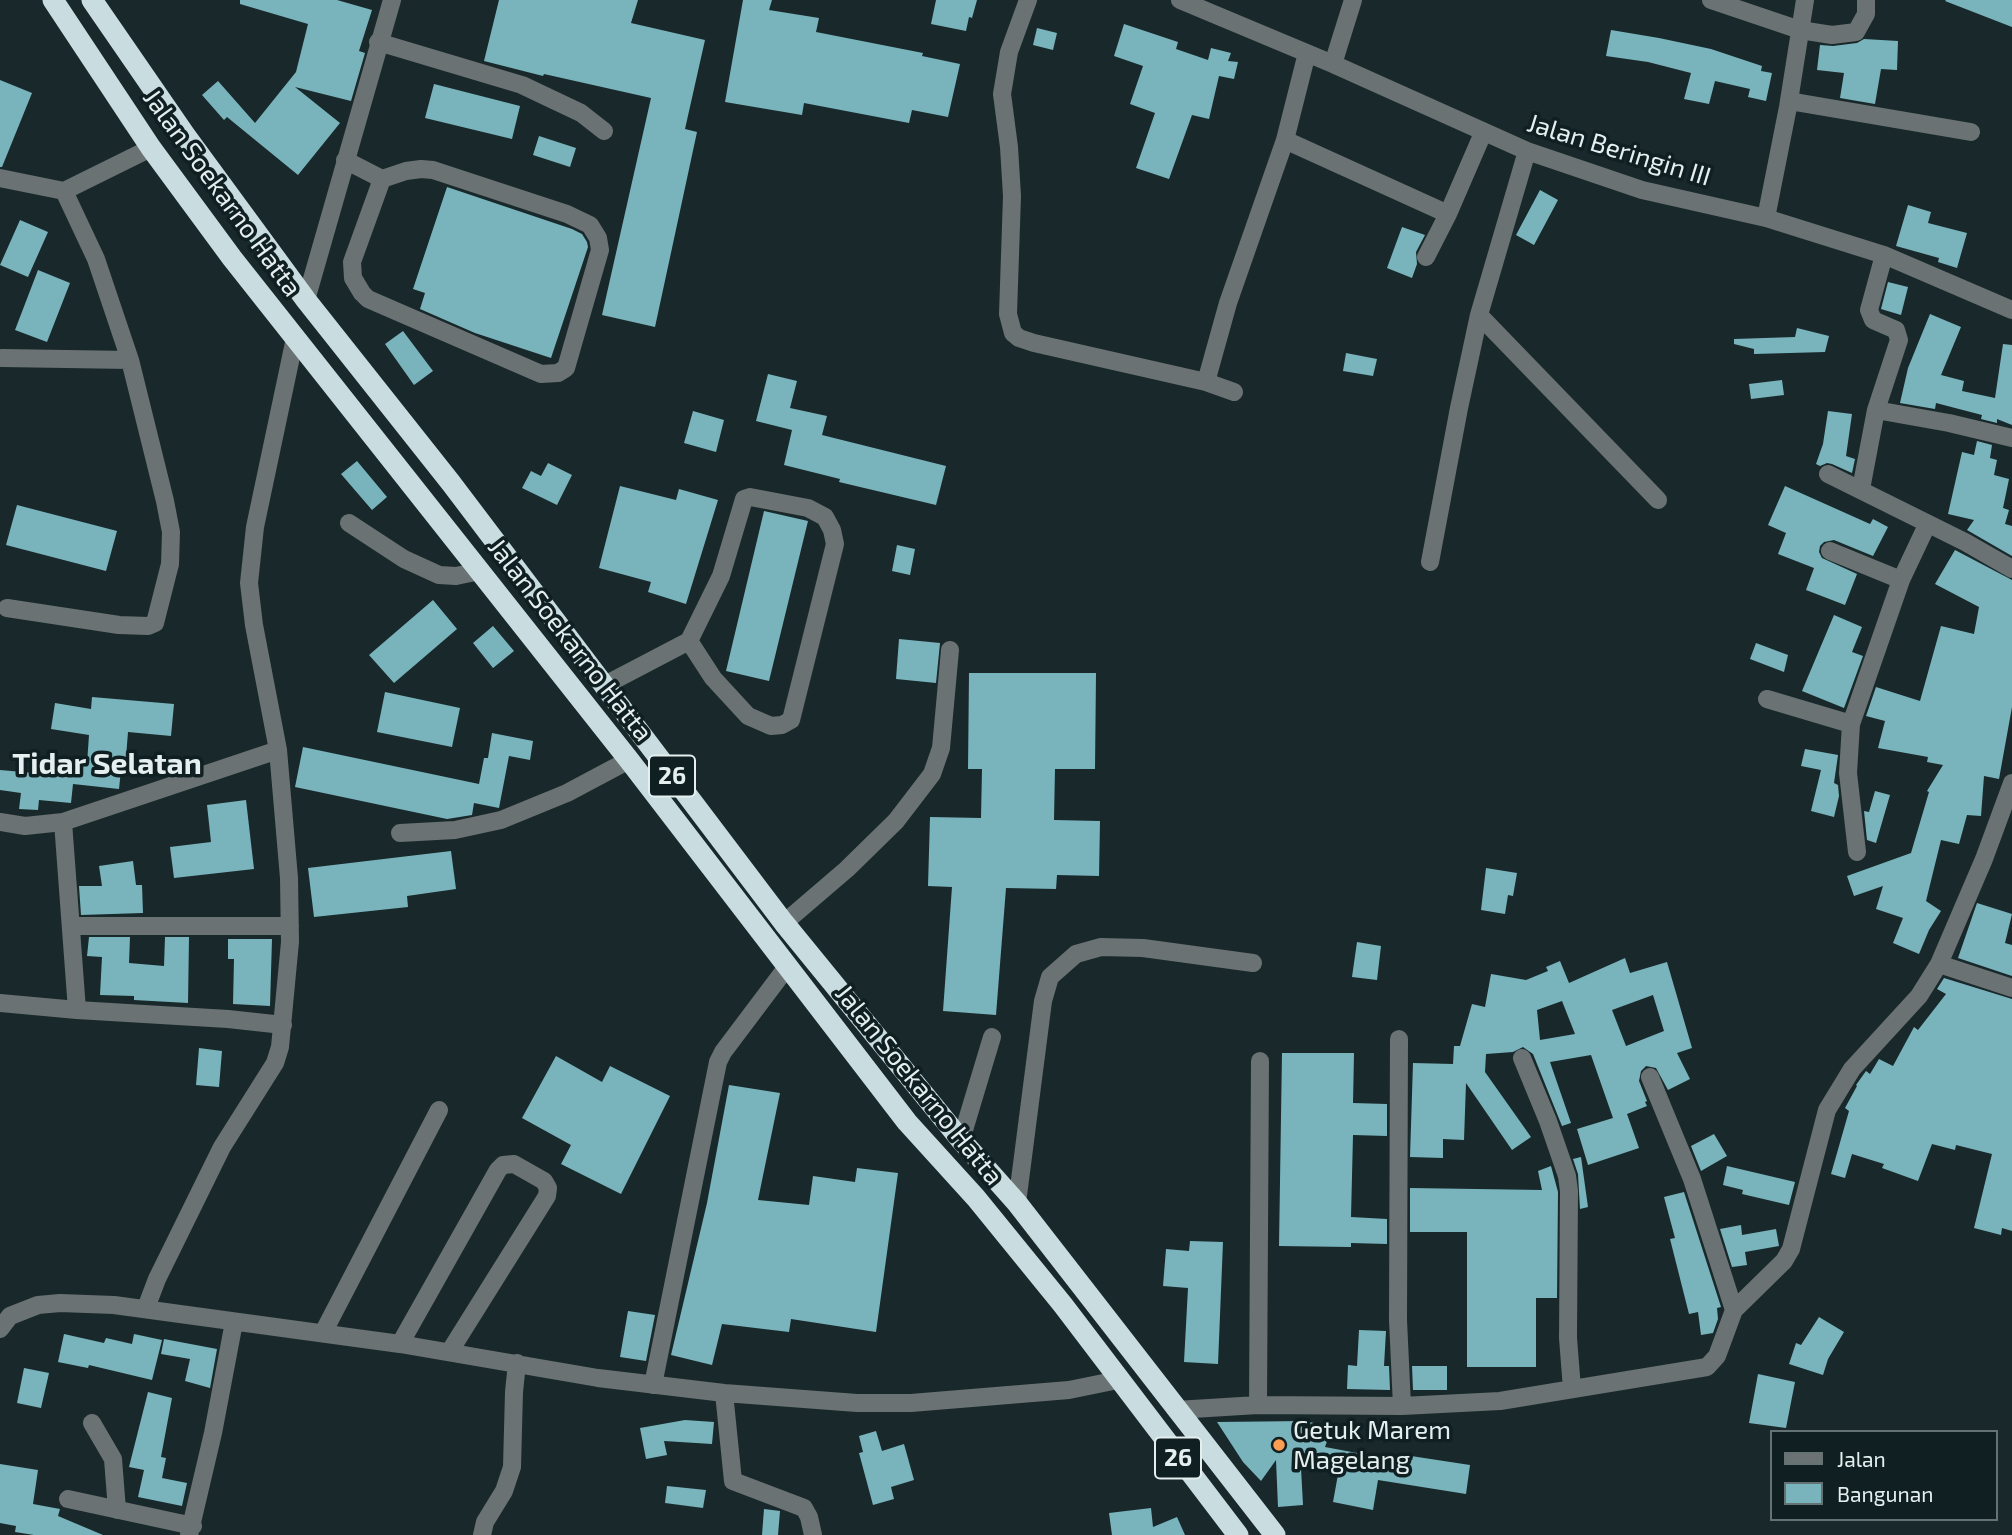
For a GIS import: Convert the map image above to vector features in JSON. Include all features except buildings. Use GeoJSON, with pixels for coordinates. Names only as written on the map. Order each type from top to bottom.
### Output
{"type":"FeatureCollection","features":[{"type":"Feature","properties":{"kind":"highway","name":"Jalan Soekarno Hatta"},"geometry":{"type":"LineString","coordinates":[[53,0],[151,148],[232,258],[629,760],[907,1122],[976,1198],[1063,1305],[1238,1535]]}},
{"type":"Feature","properties":{"kind":"highway","name":"Jalan Soekarno Hatta"},"geometry":{"type":"LineString","coordinates":[[92,0],[185,135],[306,300],[451,483],[784,923],[961,1140],[1017,1203],[1275,1535]]}},
{"type":"Feature","properties":{"kind":"highway"},"geometry":{"type":"LineString","coordinates":[[976,1198],[992,1176]]}},
{"type":"Feature","properties":{"kind":"street"},"geometry":{"type":"LineString","coordinates":[[306,300],[392,0]]}},
{"type":"Feature","properties":{"kind":"street"},"geometry":{"type":"LineString","coordinates":[[1028,0],[1009,52],[1002,94],[1012,196],[1008,314],[1013,333],[1034,343],[1234,392]]}},
{"type":"Feature","properties":{"kind":"street","name":"Jalan Beringin III"},"geometry":{"type":"LineString","coordinates":[[1180,0],[1333,64],[1527,151],[1642,190],[1766,218],[1884,255],[2012,310]]}},
{"type":"Feature","properties":{"kind":"street"},"geometry":{"type":"LineString","coordinates":[[1333,64],[1353,0]]}},
{"type":"Feature","properties":{"kind":"street"},"geometry":{"type":"LineString","coordinates":[[1711,0],[1800,30],[1832,35],[1856,32],[1866,14],[1866,0]]}},
{"type":"Feature","properties":{"kind":"street"},"geometry":{"type":"LineString","coordinates":[[1766,218],[1805,0]]}},
{"type":"Feature","properties":{"kind":"street"},"geometry":{"type":"LineString","coordinates":[[378,42],[522,85],[581,113],[604,131]]}},
{"type":"Feature","properties":{"kind":"street"},"geometry":{"type":"LineString","coordinates":[[1206,383],[1228,303],[1285,140],[1307,54]]}},
{"type":"Feature","properties":{"kind":"street"},"geometry":{"type":"LineString","coordinates":[[1789,101],[1971,132]]}},
{"type":"Feature","properties":{"kind":"street"},"geometry":{"type":"LineString","coordinates":[[1426,257],[1483,133]]}},
{"type":"Feature","properties":{"kind":"street"},"geometry":{"type":"LineString","coordinates":[[1285,140],[1448,214]]}},
{"type":"Feature","properties":{"kind":"street"},"geometry":{"type":"LineString","coordinates":[[0,177],[64,191],[151,148]]}},
{"type":"Feature","properties":{"kind":"street"},"geometry":{"type":"LineString","coordinates":[[1430,562],[1458,408],[1479,315],[1527,151]]}},
{"type":"Feature","properties":{"kind":"street"},"geometry":{"type":"LineString","coordinates":[[345,160],[382,179],[421,169],[433,170],[567,214],[590,225],[598,238],[600,250],[566,368],[553,374],[541,374],[368,299],[362,293],[353,278],[352,262],[382,179]]}},
{"type":"Feature","properties":{"kind":"street"},"geometry":{"type":"LineString","coordinates":[[7,608],[119,625],[148,626],[155,624],[170,564],[171,532],[130,360],[96,259],[64,191]]}},
{"type":"Feature","properties":{"kind":"street"},"geometry":{"type":"LineString","coordinates":[[1861,489],[1876,410],[1899,340],[1897,331],[1873,320],[1869,310],[1884,255]]}},
{"type":"Feature","properties":{"kind":"street"},"geometry":{"type":"LineString","coordinates":[[1479,315],[1658,500]]}},
{"type":"Feature","properties":{"kind":"street"},"geometry":{"type":"LineString","coordinates":[[147,1306],[157,1279],[222,1147],[279,1054],[290,926],[289,878],[278,750],[254,625],[250,570],[255,527],[295,338]]}},
{"type":"Feature","properties":{"kind":"street"},"geometry":{"type":"LineString","coordinates":[[2,358],[130,360]]}},
{"type":"Feature","properties":{"kind":"street"},"geometry":{"type":"LineString","coordinates":[[1876,410],[2012,438]]}},
{"type":"Feature","properties":{"kind":"street"},"geometry":{"type":"LineString","coordinates":[[1828,474],[1965,542],[2012,569]]}},
{"type":"Feature","properties":{"kind":"street"},"geometry":{"type":"LineString","coordinates":[[603,687],[690,641],[721,576],[744,499],[750,497],[808,509],[825,517],[835,544],[791,720],[782,725],[771,726],[748,716],[713,678],[690,641]]}},
{"type":"Feature","properties":{"kind":"street"},"geometry":{"type":"LineString","coordinates":[[349,523],[404,559],[439,575],[456,576],[480,571]]}},
{"type":"Feature","properties":{"kind":"street"},"geometry":{"type":"LineString","coordinates":[[1857,852],[1848,773],[1851,724],[1902,580],[1927,525]]}},
{"type":"Feature","properties":{"kind":"street"},"geometry":{"type":"LineString","coordinates":[[1830,551],[1902,580]]}},
{"type":"Feature","properties":{"kind":"street"},"geometry":{"type":"LineString","coordinates":[[784,923],[847,869],[896,821],[937,767],[950,650]]}},
{"type":"Feature","properties":{"kind":"street"},"geometry":{"type":"LineString","coordinates":[[1767,699],[1851,724]]}},
{"type":"Feature","properties":{"kind":"street"},"geometry":{"type":"LineString","coordinates":[[0,822],[25,826],[63,822],[278,750]]}},
{"type":"Feature","properties":{"kind":"street"},"geometry":{"type":"LineString","coordinates":[[400,833],[455,830],[501,820],[567,793],[629,760]]}},
{"type":"Feature","properties":{"kind":"street"},"geometry":{"type":"LineString","coordinates":[[1176,1410],[1258,1405],[1402,1406],[1500,1401],[1707,1367],[1717,1356],[1734,1310],[1784,1261],[1791,1249],[1826,1110],[1838,1089],[1852,1069],[1919,996],[1940,964],[2012,783]]}},
{"type":"Feature","properties":{"kind":"street"},"geometry":{"type":"LineString","coordinates":[[63,822],[77,1010]]}},
{"type":"Feature","properties":{"kind":"street"},"geometry":{"type":"LineString","coordinates":[[72,926],[290,926]]}},
{"type":"Feature","properties":{"kind":"street"},"geometry":{"type":"LineString","coordinates":[[1017,1203],[1043,1001],[1050,977],[1076,954],[1101,947],[1143,948],[1253,963]]}},
{"type":"Feature","properties":{"kind":"street"},"geometry":{"type":"LineString","coordinates":[[1940,964],[2012,988]]}},
{"type":"Feature","properties":{"kind":"street"},"geometry":{"type":"LineString","coordinates":[[653,1385],[718,1062],[787,967]]}},
{"type":"Feature","properties":{"kind":"street"},"geometry":{"type":"LineString","coordinates":[[0,1003],[283,1025]]}},
{"type":"Feature","properties":{"kind":"street"},"geometry":{"type":"LineString","coordinates":[[961,1140],[992,1037]]}},
{"type":"Feature","properties":{"kind":"street"},"geometry":{"type":"LineString","coordinates":[[1399,1040],[1398,1320],[1402,1406]]}},
{"type":"Feature","properties":{"kind":"street"},"geometry":{"type":"LineString","coordinates":[[1522,1058],[1548,1121],[1568,1184],[1568,1338],[1572,1388]]}},
{"type":"Feature","properties":{"kind":"street"},"geometry":{"type":"LineString","coordinates":[[1258,1405],[1261,1061]]}},
{"type":"Feature","properties":{"kind":"street"},"geometry":{"type":"LineString","coordinates":[[1650,1076],[1692,1179],[1734,1310]]}},
{"type":"Feature","properties":{"kind":"street"},"geometry":{"type":"LineString","coordinates":[[323,1333],[439,1110]]}},
{"type":"Feature","properties":{"kind":"street"},"geometry":{"type":"LineString","coordinates":[[400,1344],[498,1170],[503,1165],[514,1164],[544,1181],[548,1188],[547,1196],[450,1351]]}},
{"type":"Feature","properties":{"kind":"street"},"geometry":{"type":"LineString","coordinates":[[0,1329],[5,1320],[17,1312],[48,1303],[147,1306],[234,1322],[450,1351],[598,1378],[724,1393],[857,1403],[911,1403],[1069,1390],[1118,1380]]}},
{"type":"Feature","properties":{"kind":"street"},"geometry":{"type":"LineString","coordinates":[[68,1499],[191,1530],[234,1322]]}},
{"type":"Feature","properties":{"kind":"street"},"geometry":{"type":"LineString","coordinates":[[482,1535],[485,1522],[504,1491],[512,1467],[517,1363]]}},
{"type":"Feature","properties":{"kind":"street"},"geometry":{"type":"LineString","coordinates":[[724,1393],[733,1481],[804,1508],[813,1535]]}},
{"type":"Feature","properties":{"kind":"street"},"geometry":{"type":"LineString","coordinates":[[92,1423],[113,1459],[117,1510]]}},
{"type":"Feature","properties":{"kind":"place","name":"Getuk Marem Magelang"},"geometry":{"type":"Point","coordinates":[1279,1445]}},
{"type":"Feature","properties":{"kind":"district","name":"Tidar Selatan"},"geometry":{"type":"Point","coordinates":[107,764]}}]}
